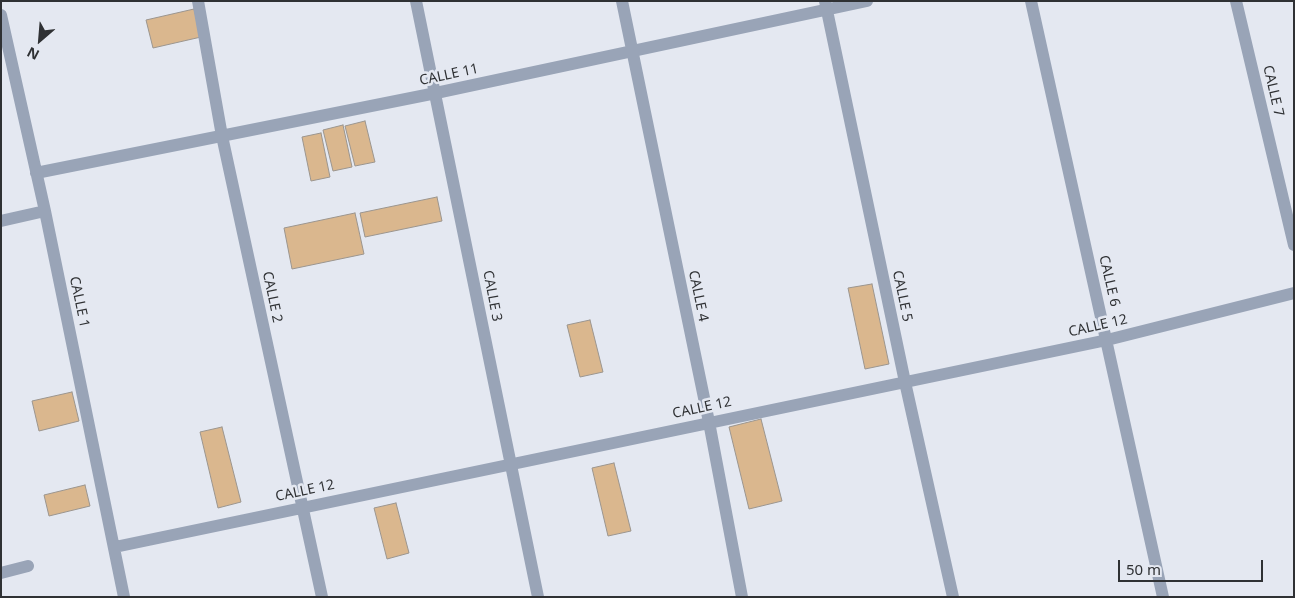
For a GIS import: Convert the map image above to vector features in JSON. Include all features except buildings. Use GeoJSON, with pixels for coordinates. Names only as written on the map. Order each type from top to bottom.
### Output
{"type":"FeatureCollection","features":[{"type":"Feature","properties":{"kind":"street","name":"CALLE 2"},"geometry":{"type":"LineString","coordinates":[[198,1],[222,136],[322,597]]}},
{"type":"Feature","properties":{"kind":"street","name":"CALLE 3"},"geometry":{"type":"LineString","coordinates":[[416,1],[538,597]]}},
{"type":"Feature","properties":{"kind":"street","name":"CALLE 4"},"geometry":{"type":"LineString","coordinates":[[622,1],[709,422],[742,597]]}},
{"type":"Feature","properties":{"kind":"street","name":"CALLE 11"},"geometry":{"type":"LineString","coordinates":[[36,173],[633,52],[826,6],[868,1]]}},
{"type":"Feature","properties":{"kind":"street","name":"CALLE 6"},"geometry":{"type":"LineString","coordinates":[[1031,1],[1163,597]]}},
{"type":"Feature","properties":{"kind":"street","name":"CALLE 7"},"geometry":{"type":"LineString","coordinates":[[1236,1],[1294,245]]}},
{"type":"Feature","properties":{"kind":"street","name":"CALLE 5"},"geometry":{"type":"LineString","coordinates":[[826,6],[905,382],[953,597]]}},
{"type":"Feature","properties":{"kind":"street","name":"CALLE 1"},"geometry":{"type":"LineString","coordinates":[[1,15],[45,212],[124,597]]}},
{"type":"Feature","properties":{"kind":"street"},"geometry":{"type":"LineString","coordinates":[[1,221],[45,212]]}},
{"type":"Feature","properties":{"kind":"street","name":"CALLE 12"},"geometry":{"type":"LineString","coordinates":[[115,547],[1107,340],[1294,293]]}},
{"type":"Feature","properties":{"kind":"street"},"geometry":{"type":"LineString","coordinates":[[1,574],[28,566]]}}]}
